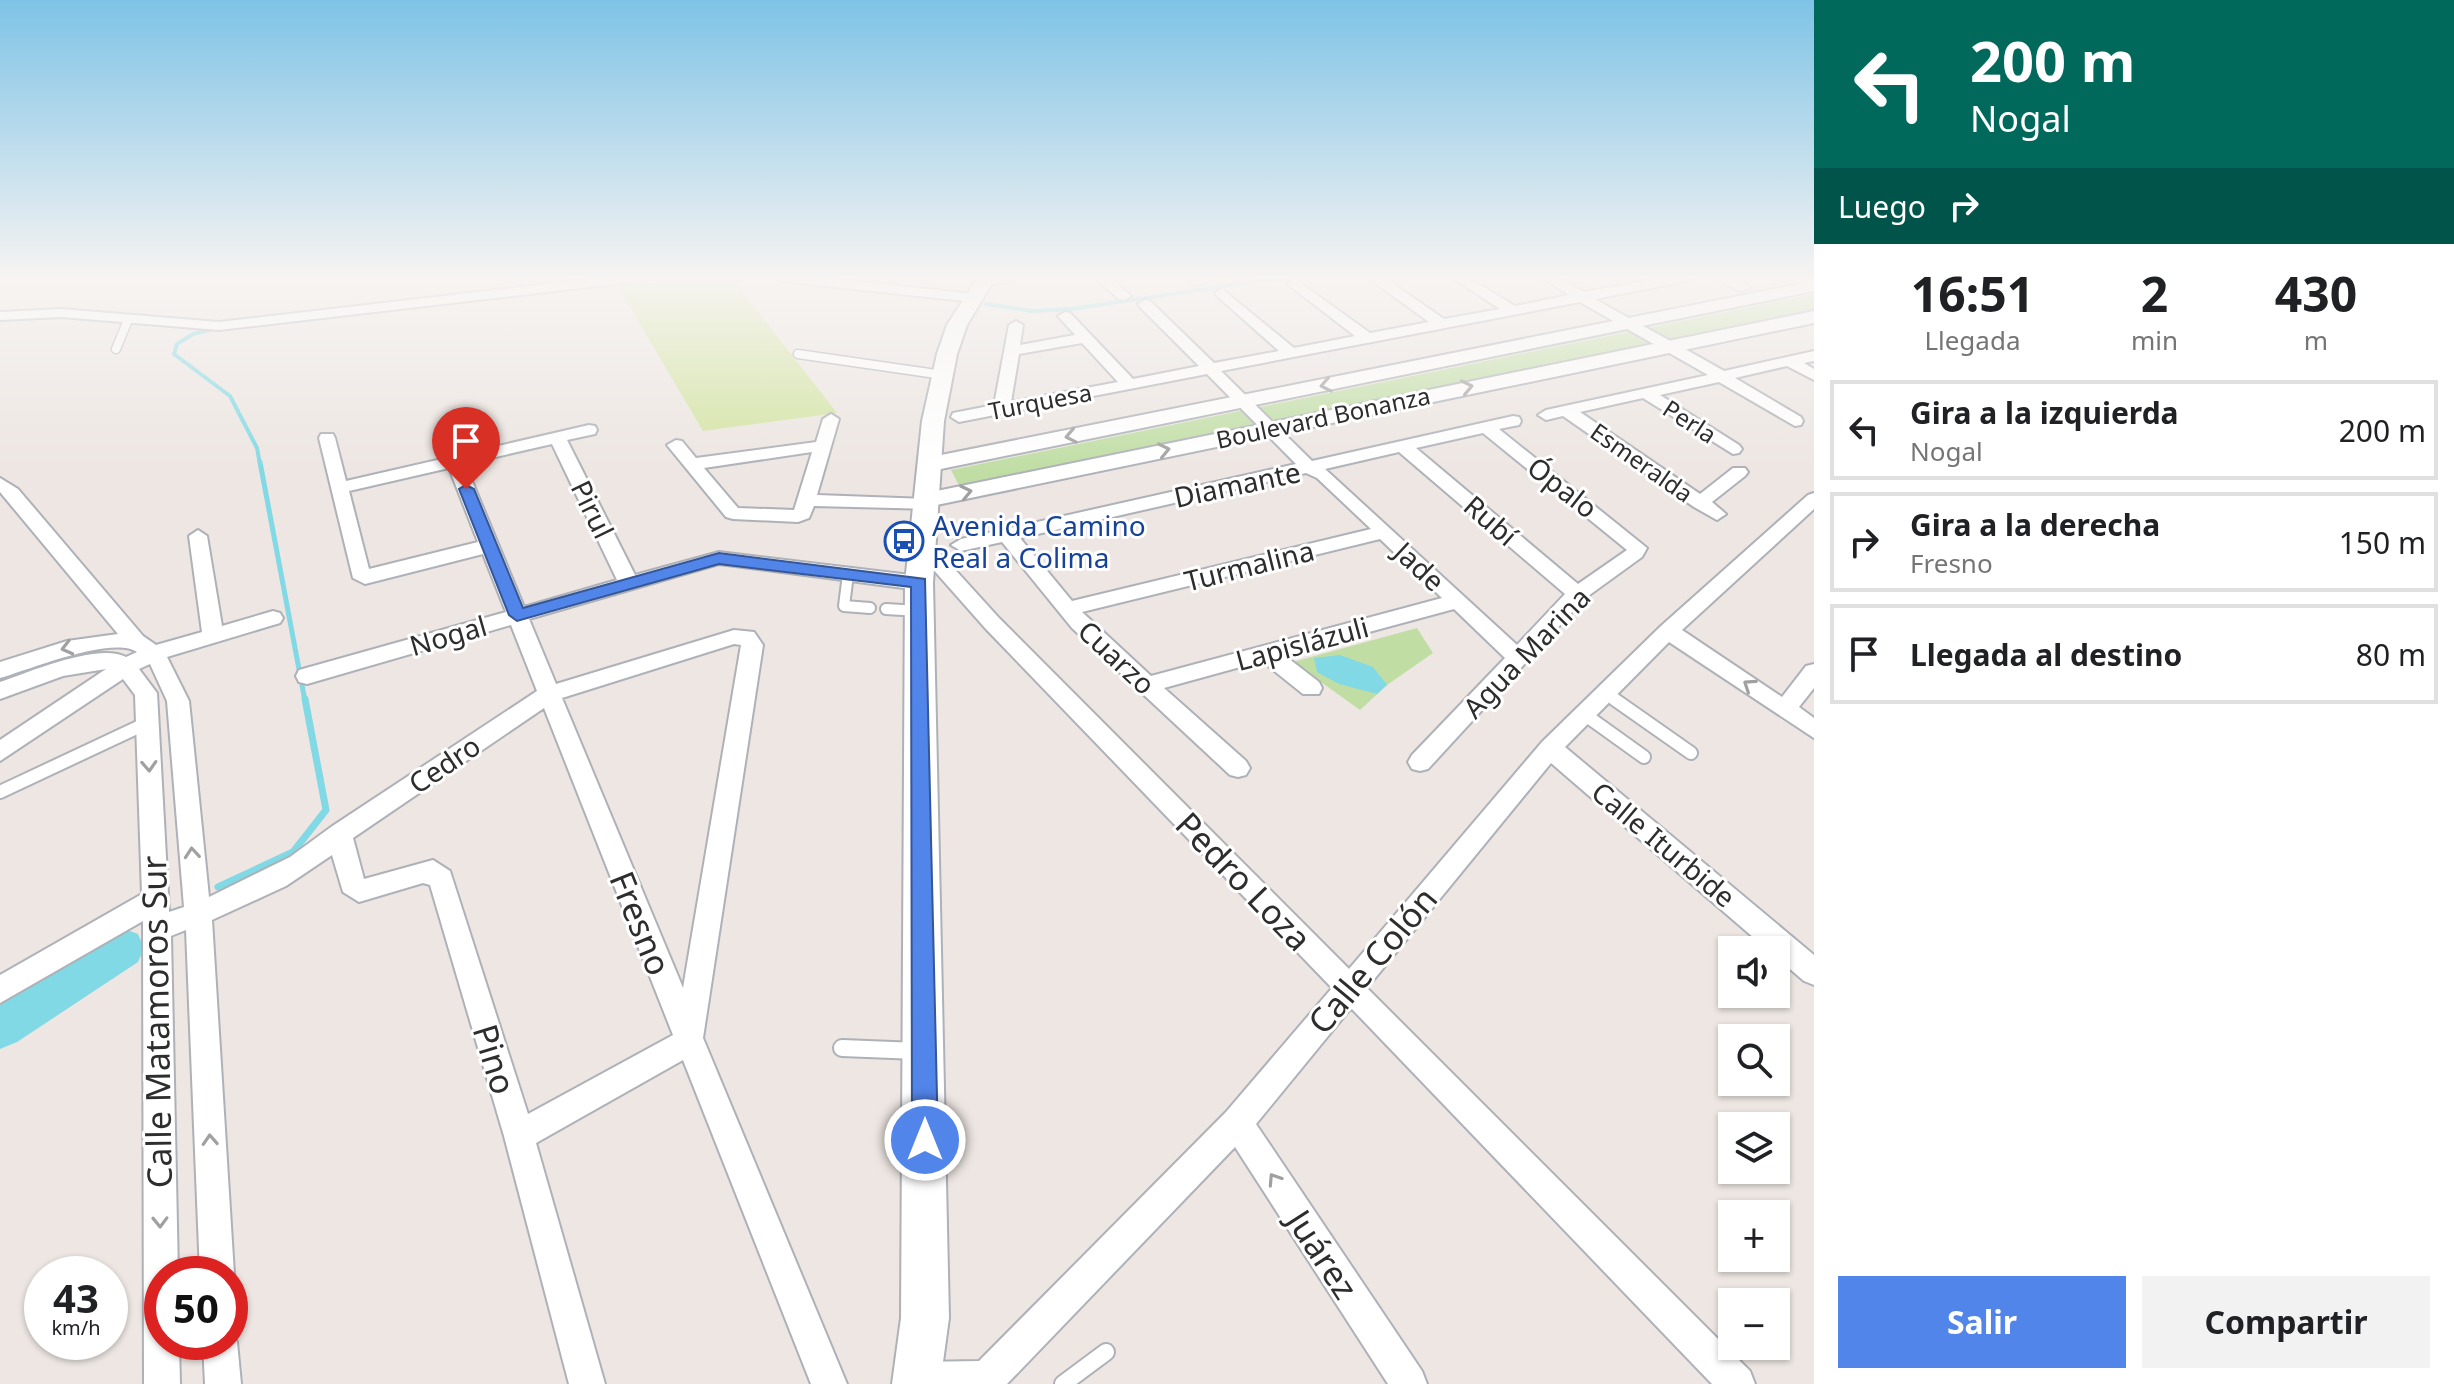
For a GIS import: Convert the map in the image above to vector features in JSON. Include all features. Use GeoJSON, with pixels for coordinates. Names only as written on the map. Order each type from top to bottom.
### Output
{"type":"FeatureCollection","features":[{"type":"Feature","properties":{"kind":"main road"},"geometry":{"type":"LineString","coordinates":[[916,1382],[925,1318],[919,597],[933,421],[952,342]]}},
{"type":"Feature","properties":{"kind":"street"},"geometry":{"type":"LineString","coordinates":[[1002,409],[1013,342]]}},
{"type":"Feature","properties":{"kind":"street"},"geometry":{"type":"LineString","coordinates":[[1012,351],[1066,342]]}},
{"type":"Feature","properties":{"kind":"street"},"geometry":{"type":"LineString","coordinates":[[1089,342],[1129,384]]}},
{"type":"Feature","properties":{"kind":"street","name":"Jade"},"geometry":{"type":"LineString","coordinates":[[1187,342],[1518,658]]}},
{"type":"Feature","properties":{"kind":"street"},"geometry":{"type":"LineString","coordinates":[[1278,342],[1291,353]]}},
{"type":"Feature","properties":{"kind":"street","name":"Turquesa"},"geometry":{"type":"LineString","coordinates":[[959,417],[1349,342]]}},
{"type":"Feature","properties":{"kind":"street","name":"Boulevard Bonanza"},"geometry":{"type":"LineString","coordinates":[[928,490],[1249,401],[1557,342]]}},
{"type":"Feature","properties":{"kind":"street"},"geometry":{"type":"LineString","coordinates":[[1670,342],[1795,421]]}},
{"type":"Feature","properties":{"kind":"street","name":"Boulevard Bonanza"},"geometry":{"type":"LineString","coordinates":[[928,490],[1276,427],[1687,342]]}},
{"type":"Feature","properties":{"kind":"street"},"geometry":{"type":"LineString","coordinates":[[1546,415],[1814,356]]}},
{"type":"Feature","properties":{"kind":"street"},"geometry":{"type":"LineString","coordinates":[[1789,361],[1814,375]]}},
{"type":"Feature","properties":{"kind":"street","name":"Perla"},"geometry":{"type":"LineString","coordinates":[[1646,393],[1733,449]]}},
{"type":"Feature","properties":{"kind":"street","name":"Esmeralda"},"geometry":{"type":"LineString","coordinates":[[1567,411],[1717,514]]}},
{"type":"Feature","properties":{"kind":"street"},"geometry":{"type":"LineString","coordinates":[[676,445],[737,514],[794,517],[802,514],[831,419]]}},
{"type":"Feature","properties":{"kind":"street","name":"Diamante"},"geometry":{"type":"LineString","coordinates":[[961,545],[1318,469],[1513,421]]}},
{"type":"Feature","properties":{"kind":"street","name":"Ópalo"},"geometry":{"type":"LineString","coordinates":[[1487,428],[1637,548]]}},
{"type":"Feature","properties":{"kind":"street"},"geometry":{"type":"LineString","coordinates":[[339,488],[589,430]]}},
{"type":"Feature","properties":{"kind":"street","name":"Pirul"},"geometry":{"type":"LineString","coordinates":[[557,437],[628,582]]}},
{"type":"Feature","properties":{"kind":"street"},"geometry":{"type":"LineString","coordinates":[[327,438],[360,573],[365,577],[489,546]]}},
{"type":"Feature","properties":{"kind":"street"},"geometry":{"type":"LineString","coordinates":[[692,464],[822,446]]}},
{"type":"Feature","properties":{"kind":"street","name":"Rubí"},"geometry":{"type":"LineString","coordinates":[[1404,447],[1577,594]]}},
{"type":"Feature","properties":{"kind":"street","name":"Fresno"},"geometry":{"type":"LineString","coordinates":[[455,461],[829,1384]]}},
{"type":"Feature","properties":{"kind":"street"},"geometry":{"type":"LineString","coordinates":[[1700,503],[1739,472]]}},
{"type":"Feature","properties":{"kind":"street"},"geometry":{"type":"LineString","coordinates":[[0,483],[12,493],[139,654]]}},
{"type":"Feature","properties":{"kind":"street"},"geometry":{"type":"LineString","coordinates":[[808,494],[928,490]]}},
{"type":"Feature","properties":{"kind":"street","name":"Calle Colón"},"geometry":{"type":"LineString","coordinates":[[916,1382],[988,1382],[1237,1123],[1550,748],[1668,631],[1809,510]]}},
{"type":"Feature","properties":{"kind":"street","name":"Turmalina"},"geometry":{"type":"LineString","coordinates":[[1067,609],[1384,532]]}},
{"type":"Feature","properties":{"kind":"street","name":"Cuarzo"},"geometry":{"type":"LineString","coordinates":[[1007,535],[1067,609],[1238,768]]}},
{"type":"Feature","properties":{"kind":"street"},"geometry":{"type":"LineString","coordinates":[[198,536],[213,635]]}},
{"type":"Feature","properties":{"kind":"street","name":"Pedro Loza"},"geometry":{"type":"LineString","coordinates":[[923,546],[992,623],[1737,1384]]}},
{"type":"Feature","properties":{"kind":"street","name":"Agua Marina"},"geometry":{"type":"LineString","coordinates":[[1420,762],[1577,594],[1635,553],[1637,548]]}},
{"type":"Feature","properties":{"kind":"street","name":"Nogal"},"geometry":{"type":"LineString","coordinates":[[307,676],[719,558],[848,574],[919,597]]}},
{"type":"Feature","properties":{"kind":"street","name":"Lapislázuli"},"geometry":{"type":"LineString","coordinates":[[1146,685],[1458,601]]}},
{"type":"Feature","properties":{"kind":"street"},"geometry":{"type":"LineString","coordinates":[[0,691],[83,663],[114,660],[273,618]]}},
{"type":"Feature","properties":{"kind":"street"},"geometry":{"type":"LineString","coordinates":[[1668,631],[1814,729]]}},
{"type":"Feature","properties":{"kind":"street","name":"Cedro"},"geometry":{"type":"LineString","coordinates":[[157,929],[198,913],[318,854],[340,834],[549,694],[734,637],[747,637],[752,645],[688,1042]]}},
{"type":"Feature","properties":{"kind":"street"},"geometry":{"type":"LineString","coordinates":[[0,670],[104,640],[139,654]]}},
{"type":"Feature","properties":{"kind":"street"},"geometry":{"type":"LineString","coordinates":[[1266,653],[1311,688]]}},
{"type":"Feature","properties":{"kind":"street"},"geometry":{"type":"LineString","coordinates":[[0,752],[139,654]]}},
{"type":"Feature","properties":{"kind":"street","name":"Calle Matamoros Sur"},"geometry":{"type":"LineString","coordinates":[[139,654],[146,693],[157,929],[162,1384]]}},
{"type":"Feature","properties":{"kind":"street","name":"Calle Matamoros Sur"},"geometry":{"type":"LineString","coordinates":[[139,654],[171,679],[178,701],[198,913],[216,1256]]}},
{"type":"Feature","properties":{"kind":"street"},"geometry":{"type":"LineString","coordinates":[[1785,709],[1814,674]]}},
{"type":"Feature","properties":{"kind":"street","name":"Calle Iturbide"},"geometry":{"type":"LineString","coordinates":[[1550,748],[1814,972]]}},
{"type":"Feature","properties":{"kind":"street","name":"Pino"},"geometry":{"type":"LineString","coordinates":[[340,834],[352,884],[359,891],[373,890],[420,872],[433,871],[441,879],[519,1136],[587,1384]]}},
{"type":"Feature","properties":{"kind":"street"},"geometry":{"type":"LineString","coordinates":[[0,990],[155,900]]}},
{"type":"Feature","properties":{"kind":"street"},"geometry":{"type":"LineString","coordinates":[[519,1136],[688,1042]]}},
{"type":"Feature","properties":{"kind":"street","name":"Juárez"},"geometry":{"type":"LineString","coordinates":[[1237,1123],[1409,1384]]}},
{"type":"Feature","properties":{"kind":"street"},"geometry":{"type":"LineString","coordinates":[[221,1360],[223,1384]]}},
{"type":"Feature","properties":{"kind":"lane"},"geometry":{"type":"LineString","coordinates":[[116,349],[119,342]]}},
{"type":"Feature","properties":{"kind":"lane"},"geometry":{"type":"LineString","coordinates":[[798,354],[943,372]]}},
{"type":"Feature","properties":{"kind":"lane"},"geometry":{"type":"LineString","coordinates":[[848,574],[844,606],[870,608]]}},
{"type":"Feature","properties":{"kind":"lane"},"geometry":{"type":"LineString","coordinates":[[886,609],[919,597]]}},
{"type":"Feature","properties":{"kind":"lane"},"geometry":{"type":"LineString","coordinates":[[1606,693],[1691,753]]}},
{"type":"Feature","properties":{"kind":"lane"},"geometry":{"type":"LineString","coordinates":[[1584,714],[1644,757]]}},
{"type":"Feature","properties":{"kind":"lane"},"geometry":{"type":"LineString","coordinates":[[0,792],[147,723]]}},
{"type":"Feature","properties":{"kind":"lane"},"geometry":{"type":"LineString","coordinates":[[842,1048],[925,1051]]}},
{"type":"Feature","properties":{"kind":"lane"},"geometry":{"type":"LineString","coordinates":[[1063,1384],[1106,1352]]}},
{"type":"Feature","properties":{"kind":"green space"},"geometry":{"type":"Polygon","coordinates":[[[650,342],[781,342],[837,413],[703,431],[650,342]]]}},
{"type":"Feature","properties":{"kind":"green space"},"geometry":{"type":"Polygon","coordinates":[[[1581,342],[1671,342],[961,489],[951,470],[1581,342]]]}},
{"type":"Feature","properties":{"kind":"green space"},"geometry":{"type":"Polygon","coordinates":[[[1417,628],[1433,653],[1387,685],[1360,710],[1293,662],[1417,628]]]}},
{"type":"Feature","properties":{"kind":"water"},"geometry":{"type":"Polygon","coordinates":[[[1340,655],[1373,667],[1387,685],[1377,694],[1339,684],[1317,672],[1314,658],[1340,655]]]}},
{"type":"Feature","properties":{"kind":"waterway"},"geometry":{"type":"LineString","coordinates":[[181,342],[174,354],[230,396],[257,448],[260,464]]}},
{"type":"Feature","properties":{"kind":"waterway"},"geometry":{"type":"LineString","coordinates":[[260,462],[305,701]]}},
{"type":"Feature","properties":{"kind":"waterway"},"geometry":{"type":"LineString","coordinates":[[218,887],[293,852],[326,810],[305,699]]}},
{"type":"Feature","properties":{"kind":"waterway"},"geometry":{"type":"LineString","coordinates":[[122,948],[135,937]]}},
{"type":"Feature","properties":{"kind":"waterway"},"geometry":{"type":"LineString","coordinates":[[0,1026],[122,948]]}},
{"type":"Feature","properties":{"kind":"place","name":"Avenida Camino Real a Colima"},"geometry":{"type":"Point","coordinates":[904,541]}},
{"type":"Feature","properties":{"kind":"route"},"geometry":{"type":"LineString","coordinates":[[466,489],[517,615],[719,558],[919,583],[925,1140]]}}]}
